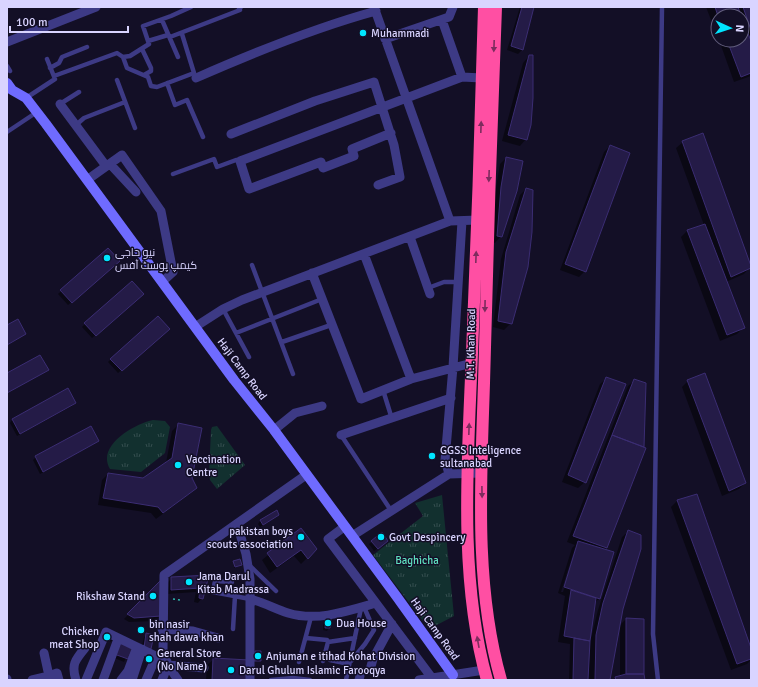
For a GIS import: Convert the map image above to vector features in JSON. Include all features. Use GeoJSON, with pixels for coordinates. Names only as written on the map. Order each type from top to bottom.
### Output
{"type":"FeatureCollection","features":[{"type":"Feature","properties":{"kind":"highway","name":"M.T. Khan Road"},"geometry":{"type":"LineString","coordinates":[[484,7],[478,220],[468,473],[470,583],[485,675]]}},
{"type":"Feature","properties":{"kind":"highway","name":"M.T. Khan Road"},"geometry":{"type":"LineString","coordinates":[[496,7],[487,220],[481,473],[484,578],[490,628],[501,680]]}},
{"type":"Feature","properties":{"kind":"street"},"geometry":{"type":"LineString","coordinates":[[7,42],[96,7]]}},
{"type":"Feature","properties":{"kind":"street"},"geometry":{"type":"LineString","coordinates":[[385,39],[449,17],[453,7]]}},
{"type":"Feature","properties":{"kind":"street"},"geometry":{"type":"LineString","coordinates":[[196,78],[267,47],[375,9],[450,221]]}},
{"type":"Feature","properties":{"kind":"street"},"geometry":{"type":"LineString","coordinates":[[442,20],[462,77]]}},
{"type":"Feature","properties":{"kind":"street"},"geometry":{"type":"LineString","coordinates":[[391,133],[352,149],[354,156],[323,168],[321,162],[249,189],[240,161],[384,108],[462,77],[482,78]]}},
{"type":"Feature","properties":{"kind":"street"},"geometry":{"type":"LineString","coordinates":[[232,134],[315,101],[374,82],[384,108],[391,133],[400,177],[378,185]]}},
{"type":"Feature","properties":{"kind":"street","name":"Haji Camp Road"},"geometry":{"type":"LineString","coordinates":[[7,83],[12,90],[26,98],[234,380],[274,430],[453,675]]}},
{"type":"Feature","properties":{"kind":"street"},"geometry":{"type":"LineString","coordinates":[[60,104],[108,165],[136,192]]}},
{"type":"Feature","properties":{"kind":"street"},"geometry":{"type":"LineString","coordinates":[[87,180],[122,155],[161,211],[173,272],[162,282]]}},
{"type":"Feature","properties":{"kind":"street"},"geometry":{"type":"LineString","coordinates":[[195,327],[223,309],[312,273],[450,221],[478,220]]}},
{"type":"Feature","properties":{"kind":"street"},"geometry":{"type":"LineString","coordinates":[[449,474],[446,460],[454,367],[462,221]]}},
{"type":"Feature","properties":{"kind":"street"},"geometry":{"type":"LineString","coordinates":[[410,237],[429,291]]}},
{"type":"Feature","properties":{"kind":"street"},"geometry":{"type":"LineString","coordinates":[[364,254],[411,379]]}},
{"type":"Feature","properties":{"kind":"street"},"geometry":{"type":"LineString","coordinates":[[312,273],[361,399],[411,379],[472,362]]}},
{"type":"Feature","properties":{"kind":"street"},"geometry":{"type":"LineString","coordinates":[[341,434],[392,419],[451,398]]}},
{"type":"Feature","properties":{"kind":"street"},"geometry":{"type":"LineString","coordinates":[[274,430],[295,413],[322,406]]}},
{"type":"Feature","properties":{"kind":"street"},"geometry":{"type":"LineString","coordinates":[[352,536],[392,512],[449,474],[481,473]]}},
{"type":"Feature","properties":{"kind":"street"},"geometry":{"type":"LineString","coordinates":[[175,679],[163,652],[162,629],[164,575],[306,475]]}},
{"type":"Feature","properties":{"kind":"street"},"geometry":{"type":"LineString","coordinates":[[238,524],[247,564],[250,599],[250,680]]}},
{"type":"Feature","properties":{"kind":"street"},"geometry":{"type":"LineString","coordinates":[[344,527],[328,539],[432,678]]}},
{"type":"Feature","properties":{"kind":"street"},"geometry":{"type":"LineString","coordinates":[[250,599],[289,613],[311,617],[376,603]]}},
{"type":"Feature","properties":{"kind":"street"},"geometry":{"type":"LineString","coordinates":[[370,670],[392,624]]}},
{"type":"Feature","properties":{"kind":"street"},"geometry":{"type":"LineString","coordinates":[[162,629],[193,631],[218,638]]}},
{"type":"Feature","properties":{"kind":"street"},"geometry":{"type":"LineString","coordinates":[[86,680],[106,632],[167,663],[204,668]]}},
{"type":"Feature","properties":{"kind":"street"},"geometry":{"type":"LineString","coordinates":[[103,680],[118,639]]}},
{"type":"Feature","properties":{"kind":"street"},"geometry":{"type":"LineString","coordinates":[[76,680],[72,665],[74,660],[85,648]]}},
{"type":"Feature","properties":{"kind":"street"},"geometry":{"type":"LineString","coordinates":[[122,680],[140,648]]}},
{"type":"Feature","properties":{"kind":"street"},"geometry":{"type":"LineString","coordinates":[[132,680],[140,648]]}},
{"type":"Feature","properties":{"kind":"street"},"geometry":{"type":"LineString","coordinates":[[44,653],[48,676]]}},
{"type":"Feature","properties":{"kind":"street"},"geometry":{"type":"LineString","coordinates":[[146,680],[156,657]]}},
{"type":"Feature","properties":{"kind":"street"},"geometry":{"type":"LineString","coordinates":[[162,680],[167,663]]}},
{"type":"Feature","properties":{"kind":"street"},"geometry":{"type":"LineString","coordinates":[[32,680],[57,673],[58,680]]}},
{"type":"Feature","properties":{"kind":"street"},"geometry":{"type":"LineString","coordinates":[[419,680],[453,675],[485,675]]}},
{"type":"Feature","properties":{"kind":"lane"},"geometry":{"type":"LineString","coordinates":[[123,57],[150,44],[143,26],[162,20],[190,7]]}},
{"type":"Feature","properties":{"kind":"lane"},"geometry":{"type":"LineString","coordinates":[[148,41],[182,34],[183,31],[240,10],[239,8],[241,7]]}},
{"type":"Feature","properties":{"kind":"lane"},"geometry":{"type":"LineString","coordinates":[[658,680],[653,634],[662,7]]}},
{"type":"Feature","properties":{"kind":"lane"},"geometry":{"type":"LineString","coordinates":[[162,20],[178,57]]}},
{"type":"Feature","properties":{"kind":"lane"},"geometry":{"type":"LineString","coordinates":[[54,76],[116,53],[123,57],[127,68],[148,77],[152,86],[157,87],[194,73],[182,34]]}},
{"type":"Feature","properties":{"kind":"lane"},"geometry":{"type":"LineString","coordinates":[[50,68],[59,63],[62,58],[87,47]]}},
{"type":"Feature","properties":{"kind":"lane"},"geometry":{"type":"LineString","coordinates":[[142,49],[151,68],[150,72],[144,75]]}},
{"type":"Feature","properties":{"kind":"lane"},"geometry":{"type":"LineString","coordinates":[[26,98],[55,79],[47,59]]}},
{"type":"Feature","properties":{"kind":"lane"},"geometry":{"type":"LineString","coordinates":[[117,80],[135,128]]}},
{"type":"Feature","properties":{"kind":"lane"},"geometry":{"type":"LineString","coordinates":[[167,83],[175,105],[187,100],[203,137]]}},
{"type":"Feature","properties":{"kind":"lane"},"geometry":{"type":"LineString","coordinates":[[60,104],[79,92]]}},
{"type":"Feature","properties":{"kind":"lane"},"geometry":{"type":"LineString","coordinates":[[76,124],[84,118],[125,102]]}},
{"type":"Feature","properties":{"kind":"lane"},"geometry":{"type":"LineString","coordinates":[[7,132],[36,112]]}},
{"type":"Feature","properties":{"kind":"lane"},"geometry":{"type":"LineString","coordinates":[[173,174],[214,159],[217,167],[236,160],[240,161]]}},
{"type":"Feature","properties":{"kind":"lane"},"geometry":{"type":"LineString","coordinates":[[252,265],[293,374]]}},
{"type":"Feature","properties":{"kind":"lane"},"geometry":{"type":"LineString","coordinates":[[429,291],[444,282],[458,282]]}},
{"type":"Feature","properties":{"kind":"lane"},"geometry":{"type":"LineString","coordinates":[[236,333],[322,299]]}},
{"type":"Feature","properties":{"kind":"lane"},"geometry":{"type":"LineString","coordinates":[[223,309],[249,357]]}},
{"type":"Feature","properties":{"kind":"lane"},"geometry":{"type":"LineString","coordinates":[[282,342],[331,324]]}},
{"type":"Feature","properties":{"kind":"lane"},"geometry":{"type":"LineString","coordinates":[[383,390],[392,419]]}},
{"type":"Feature","properties":{"kind":"lane"},"geometry":{"type":"LineString","coordinates":[[341,434],[392,512]]}},
{"type":"Feature","properties":{"kind":"lane"},"geometry":{"type":"LineString","coordinates":[[247,564],[276,591]]}},
{"type":"Feature","properties":{"kind":"lane"},"geometry":{"type":"LineString","coordinates":[[232,582],[215,581],[213,592],[250,599]]}},
{"type":"Feature","properties":{"kind":"lane"},"geometry":{"type":"LineString","coordinates":[[233,630],[235,596]]}},
{"type":"Feature","properties":{"kind":"lane"},"geometry":{"type":"LineString","coordinates":[[346,680],[363,607]]}},
{"type":"Feature","properties":{"kind":"lane"},"geometry":{"type":"LineString","coordinates":[[350,663],[366,644],[374,630],[363,607]]}},
{"type":"Feature","properties":{"kind":"lane"},"geometry":{"type":"LineString","coordinates":[[299,662],[311,617]]}},
{"type":"Feature","properties":{"kind":"lane"},"geometry":{"type":"LineString","coordinates":[[306,638],[326,640],[328,642],[356,638]]}},
{"type":"Feature","properties":{"kind":"lane"},"geometry":{"type":"LineString","coordinates":[[323,660],[328,642]]}},
{"type":"Feature","properties":{"kind":"lane"},"geometry":{"type":"LineString","coordinates":[[330,660],[350,663]]}},
{"type":"Feature","properties":{"kind":"lane"},"geometry":{"type":"LineString","coordinates":[[271,680],[293,678],[310,680]]}},
{"type":"Feature","properties":{"kind":"green space"},"geometry":{"type":"Polygon","coordinates":[[[153,420],[165,421],[170,427],[165,453],[141,472],[110,469],[107,460],[108,452],[112,444],[127,431],[145,422],[153,420]]]}},
{"type":"Feature","properties":{"kind":"green space"},"geometry":{"type":"Polygon","coordinates":[[[217,426],[245,465],[217,489],[210,480],[209,474],[211,430],[212,427],[217,426]]]}},
{"type":"Feature","properties":{"kind":"green space","name":"Baghicha"},"geometry":{"type":"Polygon","coordinates":[[[442,495],[454,616],[429,629],[373,555],[423,516],[415,503],[442,495]]]}},
{"type":"Feature","properties":{"kind":"building"},"geometry":{"type":"Polygon","coordinates":[[[522,7],[534,7],[523,50],[511,46],[522,7]]]}},
{"type":"Feature","properties":{"kind":"building"},"geometry":{"type":"Polygon","coordinates":[[[715,7],[738,8],[715,8],[715,7]]]}},
{"type":"Feature","properties":{"kind":"building"},"geometry":{"type":"Polygon","coordinates":[[[751,7],[751,30],[750,8],[743,8],[751,7]]]}},
{"type":"Feature","properties":{"kind":"building"},"geometry":{"type":"Polygon","coordinates":[[[750,38],[751,73],[741,77],[730,48],[750,48],[750,38]]]}},
{"type":"Feature","properties":{"kind":"building"},"geometry":{"type":"Polygon","coordinates":[[[529,55],[533,55],[533,98],[531,125],[527,140],[508,135],[529,55]]]}},
{"type":"Feature","properties":{"kind":"building"},"geometry":{"type":"Polygon","coordinates":[[[703,133],[751,266],[751,268],[731,277],[682,141],[703,133]]]}},
{"type":"Feature","properties":{"kind":"building"},"geometry":{"type":"Polygon","coordinates":[[[610,145],[630,153],[586,272],[565,264],[610,145]]]}},
{"type":"Feature","properties":{"kind":"building"},"geometry":{"type":"Polygon","coordinates":[[[506,157],[523,161],[517,191],[502,237],[497,236],[501,187],[506,157]]]}},
{"type":"Feature","properties":{"kind":"building"},"geometry":{"type":"Polygon","coordinates":[[[526,188],[533,190],[532,232],[528,267],[512,324],[498,321],[506,252],[526,188]]]}},
{"type":"Feature","properties":{"kind":"building"},"geometry":{"type":"Polygon","coordinates":[[[705,224],[745,328],[727,335],[687,230],[705,224]]]}},
{"type":"Feature","properties":{"kind":"building"},"geometry":{"type":"Polygon","coordinates":[[[108,248],[120,261],[72,303],[60,290],[108,248]]]}},
{"type":"Feature","properties":{"kind":"building"},"geometry":{"type":"Polygon","coordinates":[[[132,281],[144,294],[96,336],[84,323],[132,281]]]}},
{"type":"Feature","properties":{"kind":"building"},"geometry":{"type":"Polygon","coordinates":[[[158,316],[170,329],[122,371],[110,359],[158,316]]]}},
{"type":"Feature","properties":{"kind":"building"},"geometry":{"type":"Polygon","coordinates":[[[18,319],[26,334],[7,345],[7,325],[18,319]]]}},
{"type":"Feature","properties":{"kind":"building"},"geometry":{"type":"Polygon","coordinates":[[[40,355],[49,370],[7,393],[7,373],[40,355]]]}},
{"type":"Feature","properties":{"kind":"building"},"geometry":{"type":"Polygon","coordinates":[[[705,373],[746,483],[729,491],[687,380],[705,373]]]}},
{"type":"Feature","properties":{"kind":"building"},"geometry":{"type":"Polygon","coordinates":[[[606,377],[626,384],[586,483],[568,475],[606,377]]]}},
{"type":"Feature","properties":{"kind":"building"},"geometry":{"type":"Polygon","coordinates":[[[634,379],[646,383],[644,447],[612,435],[634,379]]]}},
{"type":"Feature","properties":{"kind":"building"},"geometry":{"type":"Polygon","coordinates":[[[68,388],[76,403],[20,434],[12,419],[68,388]]]}},
{"type":"Feature","properties":{"kind":"building","name":"Vaccination Centre"},"geometry":{"type":"Polygon","coordinates":[[[178,423],[202,428],[192,478],[197,488],[163,513],[158,507],[103,498],[108,473],[143,478],[172,458],[178,423]]]}},
{"type":"Feature","properties":{"kind":"building"},"geometry":{"type":"Polygon","coordinates":[[[91,426],[99,441],[43,472],[35,456],[91,426]]]}},
{"type":"Feature","properties":{"kind":"building"},"geometry":{"type":"Polygon","coordinates":[[[612,435],[646,448],[607,548],[573,536],[612,435]]]}},
{"type":"Feature","properties":{"kind":"building"},"geometry":{"type":"Polygon","coordinates":[[[697,494],[751,648],[751,659],[737,664],[677,500],[697,494]]]}},
{"type":"Feature","properties":{"kind":"building"},"geometry":{"type":"Polygon","coordinates":[[[277,510],[279,515],[263,525],[260,520],[277,510]]]}},
{"type":"Feature","properties":{"kind":"building"},"geometry":{"type":"Polygon","coordinates":[[[301,528],[317,549],[308,559],[301,550],[277,567],[267,553],[301,528]]]}},
{"type":"Feature","properties":{"kind":"building"},"geometry":{"type":"Polygon","coordinates":[[[628,530],[641,535],[641,549],[623,609],[610,680],[595,680],[596,635],[603,603],[628,530]]]}},
{"type":"Feature","properties":{"kind":"building","name":"Govt Despincery"},"geometry":{"type":"Polygon","coordinates":[[[382,532],[388,541],[378,549],[371,541],[382,532]]]}},
{"type":"Feature","properties":{"kind":"building"},"geometry":{"type":"Polygon","coordinates":[[[578,541],[614,552],[600,599],[564,587],[578,541]]]}},
{"type":"Feature","properties":{"kind":"building"},"geometry":{"type":"Polygon","coordinates":[[[240,559],[242,565],[235,567],[233,561],[240,559]]]}},
{"type":"Feature","properties":{"kind":"building","name":"Jama Darul Kitab Madrassa"},"geometry":{"type":"Polygon","coordinates":[[[209,575],[203,599],[199,598],[200,588],[171,590],[171,577],[209,575]]]}},
{"type":"Feature","properties":{"kind":"building","name":"Rikshaw Stand"},"geometry":{"type":"Polygon","coordinates":[[[162,579],[161,616],[134,618],[127,614],[162,579]]]}},
{"type":"Feature","properties":{"kind":"building"},"geometry":{"type":"Polygon","coordinates":[[[571,590],[596,598],[590,641],[564,636],[571,590]]]}},
{"type":"Feature","properties":{"kind":"building"},"geometry":{"type":"Polygon","coordinates":[[[626,618],[644,619],[644,674],[626,674],[626,618]]]}},
{"type":"Feature","properties":{"kind":"building","name":"Dua House"},"geometry":{"type":"Polygon","coordinates":[[[326,619],[331,619],[330,628],[325,628],[326,619]]]}},
{"type":"Feature","properties":{"kind":"building"},"geometry":{"type":"Polygon","coordinates":[[[146,633],[154,635],[151,649],[144,648],[146,633]]]}},
{"type":"Feature","properties":{"kind":"building"},"geometry":{"type":"Polygon","coordinates":[[[574,638],[590,641],[588,680],[573,680],[574,638]]]}},
{"type":"Feature","properties":{"kind":"building"},"geometry":{"type":"Polygon","coordinates":[[[119,642],[133,648],[128,659],[114,654],[119,642]]]}},
{"type":"Feature","properties":{"kind":"building","name":"Anjuman e itihad Kohat Division"},"geometry":{"type":"Polygon","coordinates":[[[255,651],[261,651],[261,661],[254,661],[255,651]]]}},
{"type":"Feature","properties":{"kind":"building","name":"General Store (No Name)"},"geometry":{"type":"Polygon","coordinates":[[[148,655],[152,657],[150,663],[145,661],[148,655]]]}},
{"type":"Feature","properties":{"kind":"building","name":"Darul Ghulum Islamic Farooqya"},"geometry":{"type":"Polygon","coordinates":[[[213,658],[249,660],[249,680],[212,680],[213,658]]]}},
{"type":"Feature","properties":{"kind":"building"},"geometry":{"type":"Polygon","coordinates":[[[626,674],[644,674],[645,680],[616,680],[615,677],[626,674]]]}},
{"type":"Feature","properties":{"kind":"place","name":"Muhammadi"},"geometry":{"type":"Point","coordinates":[363,33]}},
{"type":"Feature","properties":{"kind":"place","name":"نیو حاجی کیمپ پوسٹ آفس"},"geometry":{"type":"Point","coordinates":[107,258]}},
{"type":"Feature","properties":{"kind":"place","name":"GGSS Inteligence sultanabad"},"geometry":{"type":"Point","coordinates":[432,456]}},
{"type":"Feature","properties":{"kind":"place","name":"Vaccination Centre"},"geometry":{"type":"Point","coordinates":[178,465]}},
{"type":"Feature","properties":{"kind":"place","name":"pakistan boys scouts association"},"geometry":{"type":"Point","coordinates":[301,537]}},
{"type":"Feature","properties":{"kind":"place","name":"Govt Despincery"},"geometry":{"type":"Point","coordinates":[381,537]}},
{"type":"Feature","properties":{"kind":"place","name":"Jama Darul Kitab Madrassa"},"geometry":{"type":"Point","coordinates":[189,582]}},
{"type":"Feature","properties":{"kind":"place","name":"Rikshaw Stand"},"geometry":{"type":"Point","coordinates":[153,596]}},
{"type":"Feature","properties":{"kind":"place","name":"Dua House"},"geometry":{"type":"Point","coordinates":[328,623]}},
{"type":"Feature","properties":{"kind":"place","name":"bin nasir shah dawa khan"},"geometry":{"type":"Point","coordinates":[141,630]}},
{"type":"Feature","properties":{"kind":"place","name":"Chicken meat Shop"},"geometry":{"type":"Point","coordinates":[107,637]}},
{"type":"Feature","properties":{"kind":"place","name":"Anjuman e itihad Kohat Division"},"geometry":{"type":"Point","coordinates":[258,656]}},
{"type":"Feature","properties":{"kind":"place","name":"General Store (No Name)"},"geometry":{"type":"Point","coordinates":[149,659]}},
{"type":"Feature","properties":{"kind":"place","name":"Darul Ghulum Islamic Farooqya"},"geometry":{"type":"Point","coordinates":[231,670]}}]}
